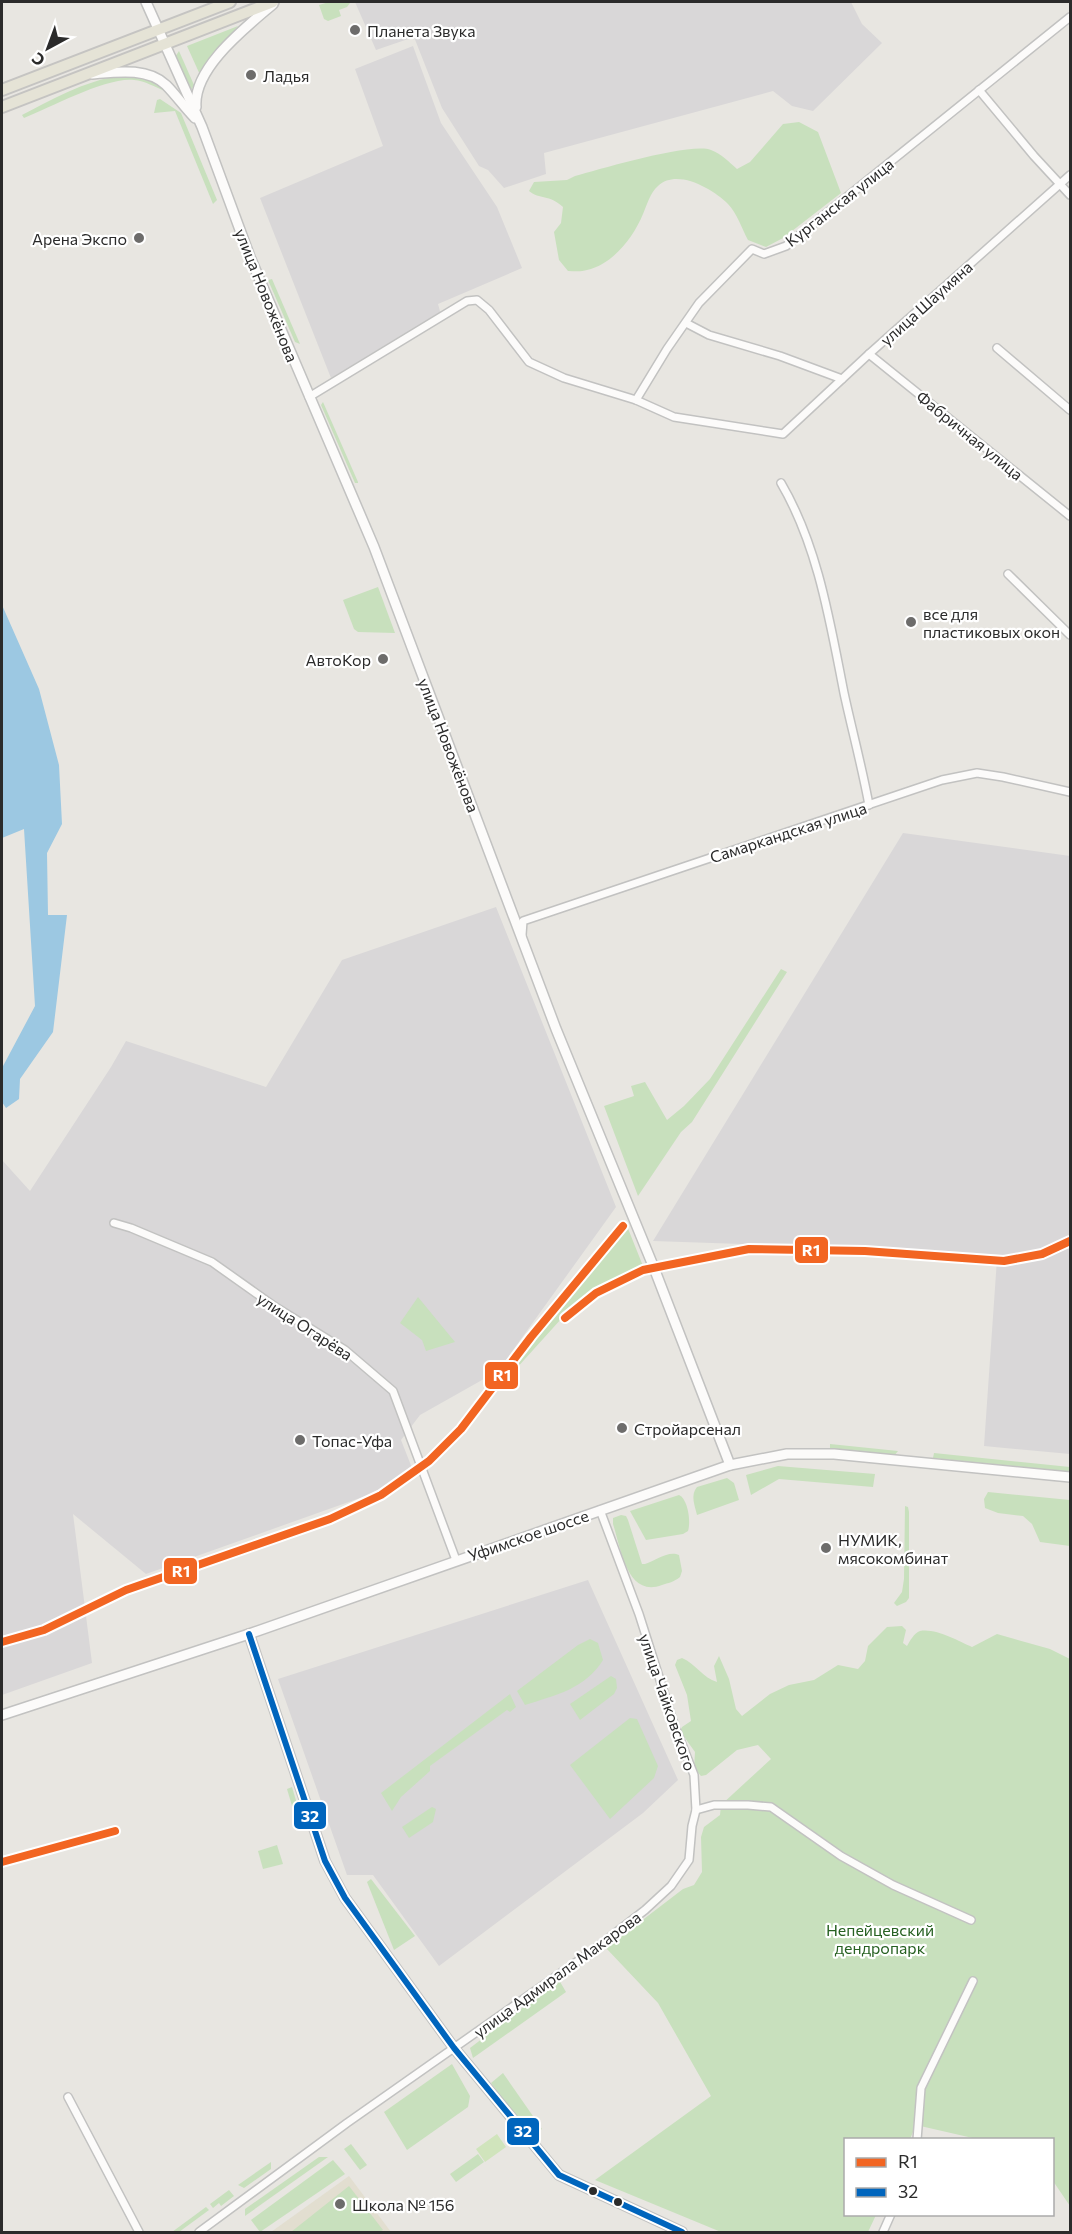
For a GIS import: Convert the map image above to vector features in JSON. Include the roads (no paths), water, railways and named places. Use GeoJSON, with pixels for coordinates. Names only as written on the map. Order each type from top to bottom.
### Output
{"type":"FeatureCollection","features":[{"type":"Feature","properties":{"kind":"main road"},"geometry":{"type":"LineString","coordinates":[[2,90],[230,2]]}},
{"type":"Feature","properties":{"kind":"main road"},"geometry":{"type":"LineString","coordinates":[[2,107],[274,2]]}},
{"type":"Feature","properties":{"kind":"street","name":"улица Новожёнова"},"geometry":{"type":"LineString","coordinates":[[146,2],[202,127],[250,257],[374,547],[556,1029],[654,1268],[730,1465]]}},
{"type":"Feature","properties":{"kind":"street"},"geometry":{"type":"LineString","coordinates":[[202,127],[195,96],[200,82],[227,46],[274,2]]}},
{"type":"Feature","properties":{"kind":"street","name":"Курганская улица"},"geometry":{"type":"LineString","coordinates":[[636,400],[699,303],[752,249],[764,254],[786,246],[1071,17]]}},
{"type":"Feature","properties":{"kind":"street"},"geometry":{"type":"LineString","coordinates":[[86,75],[130,71],[150,75],[165,84],[202,127]]}},
{"type":"Feature","properties":{"kind":"street"},"geometry":{"type":"LineString","coordinates":[[980,90],[1059,184],[1071,195]]}},
{"type":"Feature","properties":{"kind":"street","name":"улица Шаумяна"},"geometry":{"type":"LineString","coordinates":[[636,400],[674,417],[783,434],[869,354],[1071,175]]}},
{"type":"Feature","properties":{"kind":"street"},"geometry":{"type":"LineString","coordinates":[[309,397],[467,301],[477,300],[489,310],[529,362],[564,378],[636,400]]}},
{"type":"Feature","properties":{"kind":"street"},"geometry":{"type":"LineString","coordinates":[[686,323],[709,335],[780,356],[842,379]]}},
{"type":"Feature","properties":{"kind":"street"},"geometry":{"type":"LineString","coordinates":[[997,348],[1071,410]]}},
{"type":"Feature","properties":{"kind":"street","name":"Фабричная улица"},"geometry":{"type":"LineString","coordinates":[[869,354],[1071,516]]}},
{"type":"Feature","properties":{"kind":"street"},"geometry":{"type":"LineString","coordinates":[[781,483],[796,509],[832,626],[869,805]]}},
{"type":"Feature","properties":{"kind":"street"},"geometry":{"type":"LineString","coordinates":[[1008,574],[1071,635]]}},
{"type":"Feature","properties":{"kind":"street","name":"Самаркандская улица"},"geometry":{"type":"LineString","coordinates":[[522,935],[523,921],[942,780],[977,773],[1071,792]]}},
{"type":"Feature","properties":{"kind":"street","name":"улица Огарёва"},"geometry":{"type":"LineString","coordinates":[[114,1223],[212,1262],[274,1306],[345,1350],[393,1391],[456,1560]]}},
{"type":"Feature","properties":{"kind":"street","name":"Уфимское шоссе"},"geometry":{"type":"LineString","coordinates":[[2,1715],[249,1634],[730,1465],[787,1454],[834,1454],[1071,1477]]}},
{"type":"Feature","properties":{"kind":"street","name":"улица Чайковского"},"geometry":{"type":"LineString","coordinates":[[600,1510],[639,1614],[674,1724],[694,1775],[696,1810]]}},
{"type":"Feature","properties":{"kind":"street"},"geometry":{"type":"LineString","coordinates":[[249,1634],[331,1875],[454,2048],[559,2175],[682,2232]]}},
{"type":"Feature","properties":{"kind":"street"},"geometry":{"type":"LineString","coordinates":[[696,1810],[714,1805],[748,1804],[771,1807],[840,1856],[893,1884],[971,1920]]}},
{"type":"Feature","properties":{"kind":"street","name":"улица Адмирала Макарова"},"geometry":{"type":"LineString","coordinates":[[199,2232],[347,2123],[592,1951],[645,1910],[670,1886],[690,1860],[692,1826],[696,1810]]}},
{"type":"Feature","properties":{"kind":"street"},"geometry":{"type":"LineString","coordinates":[[917,2138],[921,2088],[973,1981]]}},
{"type":"Feature","properties":{"kind":"street"},"geometry":{"type":"LineString","coordinates":[[68,2097],[139,2232]]}},
{"type":"Feature","properties":{"kind":"street"},"geometry":{"type":"LineString","coordinates":[[883,2232],[890,2216]]}},
{"type":"Feature","properties":{"kind":"water"},"geometry":{"type":"Polygon","coordinates":[[[2,605],[39,689],[59,765],[62,824],[47,853],[48,915],[67,915],[53,1032],[20,1079],[19,1099],[6,1108],[2,1102],[2,1068],[35,1006],[24,829],[2,838],[2,605]]]}},
{"type":"Feature","properties":{"kind":"place","name":"Планета Звука"},"geometry":{"type":"Point","coordinates":[355,30]}},
{"type":"Feature","properties":{"kind":"place","name":"Ладья"},"geometry":{"type":"Point","coordinates":[251,75]}},
{"type":"Feature","properties":{"kind":"place","name":"Арена Экспо"},"geometry":{"type":"Point","coordinates":[139,238]}},
{"type":"Feature","properties":{"kind":"place","name":"все для пластиковых окон"},"geometry":{"type":"Point","coordinates":[911,622]}},
{"type":"Feature","properties":{"kind":"place","name":"АвтоКор"},"geometry":{"type":"Point","coordinates":[383,659]}},
{"type":"Feature","properties":{"kind":"place","name":"Стройарсенал"},"geometry":{"type":"Point","coordinates":[622,1428]}},
{"type":"Feature","properties":{"kind":"place","name":"Топас-Уфа"},"geometry":{"type":"Point","coordinates":[300,1440]}},
{"type":"Feature","properties":{"kind":"place","name":"НУМИК, мясокомбинат"},"geometry":{"type":"Point","coordinates":[826,1548]}},
{"type":"Feature","properties":{"kind":"place","name":"Школа № 156"},"geometry":{"type":"Point","coordinates":[340,2204]}},
{"type":"Feature","properties":{"kind":"park label","name":"Непейцевский дендропарк"},"geometry":{"type":"Point","coordinates":[880,1938]}}]}
